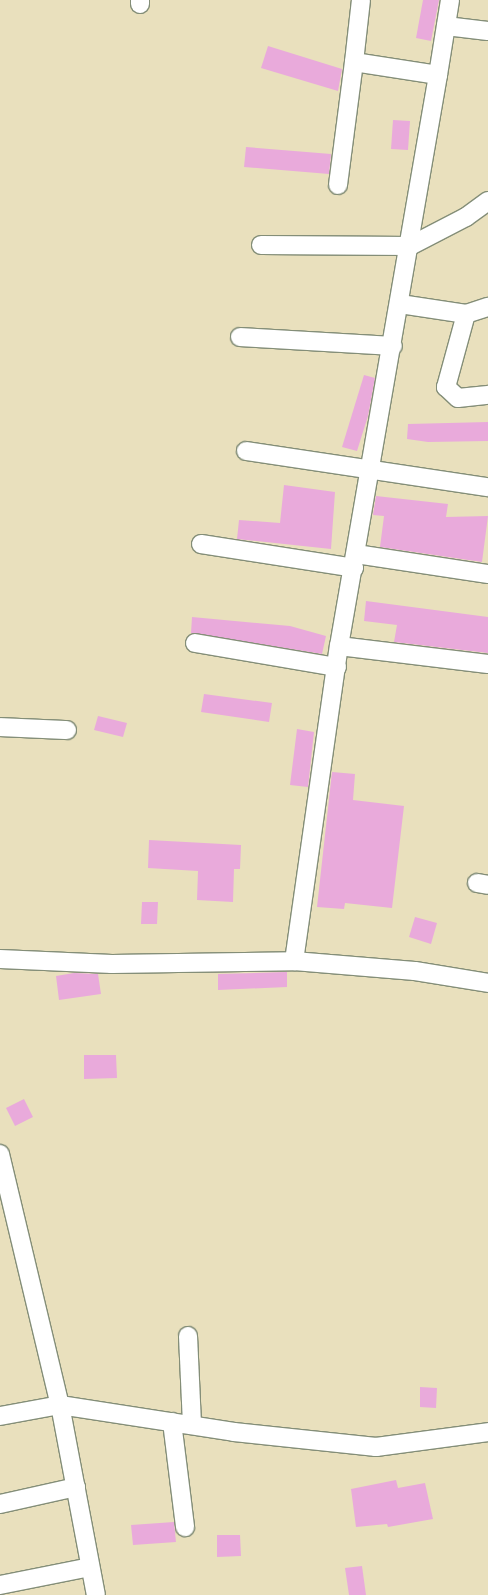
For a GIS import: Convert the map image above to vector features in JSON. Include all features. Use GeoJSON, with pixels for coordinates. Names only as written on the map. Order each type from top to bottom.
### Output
{"type":"FeatureCollection","features":[{"type":"Feature","properties":{"kind":"street"},"geometry":{"type":"LineString","coordinates":[[338,185],[361,0]]}},
{"type":"Feature","properties":{"kind":"street"},"geometry":{"type":"LineString","coordinates":[[294,961],[340,646],[394,346],[450,0]]}},
{"type":"Feature","properties":{"kind":"street"},"geometry":{"type":"LineString","coordinates":[[446,26],[488,31]]}},
{"type":"Feature","properties":{"kind":"street"},"geometry":{"type":"LineString","coordinates":[[354,62],[438,75]]}},
{"type":"Feature","properties":{"kind":"street"},"geometry":{"type":"LineString","coordinates":[[261,245],[410,246],[466,217],[488,201]]}},
{"type":"Feature","properties":{"kind":"street"},"geometry":{"type":"LineString","coordinates":[[400,304],[466,314],[488,307]]}},
{"type":"Feature","properties":{"kind":"street"},"geometry":{"type":"LineString","coordinates":[[466,314],[446,387],[458,398],[488,395]]}},
{"type":"Feature","properties":{"kind":"street"},"geometry":{"type":"LineString","coordinates":[[240,337],[394,346]]}},
{"type":"Feature","properties":{"kind":"street"},"geometry":{"type":"LineString","coordinates":[[246,451],[488,487]]}},
{"type":"Feature","properties":{"kind":"street"},"geometry":{"type":"LineString","coordinates":[[201,544],[488,574]]}},
{"type":"Feature","properties":{"kind":"street"},"geometry":{"type":"LineString","coordinates":[[194,643],[337,667]]}},
{"type":"Feature","properties":{"kind":"street"},"geometry":{"type":"LineString","coordinates":[[340,646],[488,664]]}},
{"type":"Feature","properties":{"kind":"street"},"geometry":{"type":"LineString","coordinates":[[0,728],[66,730]]}},
{"type":"Feature","properties":{"kind":"street"},"geometry":{"type":"LineString","coordinates":[[0,959],[112,964],[294,961],[415,971],[488,983]]}},
{"type":"Feature","properties":{"kind":"street"},"geometry":{"type":"LineString","coordinates":[[0,1154],[60,1405],[96,1595]]}},
{"type":"Feature","properties":{"kind":"street"},"geometry":{"type":"LineString","coordinates":[[188,1336],[192,1425]]}},
{"type":"Feature","properties":{"kind":"street"},"geometry":{"type":"LineString","coordinates":[[0,1416],[60,1405],[192,1425],[376,1447],[488,1432]]}},
{"type":"Feature","properties":{"kind":"street"},"geometry":{"type":"LineString","coordinates":[[172,1422],[185,1527]]}},
{"type":"Feature","properties":{"kind":"street"},"geometry":{"type":"LineString","coordinates":[[0,1504],[76,1487]]}},
{"type":"Feature","properties":{"kind":"street"},"geometry":{"type":"LineString","coordinates":[[0,1585],[90,1567]]}},
{"type":"Feature","properties":{"kind":"building"},"geometry":{"type":"Polygon","coordinates":[[[423,0],[439,0],[431,41],[416,38],[423,0]]]}},
{"type":"Feature","properties":{"kind":"building"},"geometry":{"type":"Polygon","coordinates":[[[268,46],[342,69],[338,91],[261,68],[268,46]]]}},
{"type":"Feature","properties":{"kind":"building"},"geometry":{"type":"Polygon","coordinates":[[[393,120],[410,121],[408,150],[391,149],[393,120]]]}},
{"type":"Feature","properties":{"kind":"building"},"geometry":{"type":"Polygon","coordinates":[[[246,147],[331,154],[329,174],[244,167],[246,147]]]}},
{"type":"Feature","properties":{"kind":"building"},"geometry":{"type":"Polygon","coordinates":[[[364,375],[375,378],[368,416],[357,451],[342,447],[364,375]]]}},
{"type":"Feature","properties":{"kind":"building"},"geometry":{"type":"Polygon","coordinates":[[[488,422],[488,441],[428,442],[407,439],[408,424],[488,422]]]}},
{"type":"Feature","properties":{"kind":"building"},"geometry":{"type":"Polygon","coordinates":[[[284,485],[335,492],[331,549],[237,539],[239,520],[280,523],[284,485]]]}},
{"type":"Feature","properties":{"kind":"building"},"geometry":{"type":"Polygon","coordinates":[[[376,496],[448,504],[446,517],[488,516],[482,562],[380,547],[384,516],[373,515],[376,496]]]}},
{"type":"Feature","properties":{"kind":"building"},"geometry":{"type":"Polygon","coordinates":[[[366,601],[488,617],[488,653],[394,642],[397,625],[364,621],[366,601]]]}},
{"type":"Feature","properties":{"kind":"building"},"geometry":{"type":"Polygon","coordinates":[[[192,617],[290,626],[326,636],[322,654],[191,633],[192,617]]]}},
{"type":"Feature","properties":{"kind":"building"},"geometry":{"type":"Polygon","coordinates":[[[204,694],[272,703],[269,722],[201,712],[204,694]]]}},
{"type":"Feature","properties":{"kind":"building"},"geometry":{"type":"Polygon","coordinates":[[[98,716],[127,723],[123,737],[94,730],[98,716]]]}},
{"type":"Feature","properties":{"kind":"building"},"geometry":{"type":"Polygon","coordinates":[[[297,729],[314,732],[308,787],[290,785],[297,729]]]}},
{"type":"Feature","properties":{"kind":"building"},"geometry":{"type":"Polygon","coordinates":[[[332,772],[355,774],[353,800],[404,806],[392,908],[345,903],[344,909],[317,907],[332,772]]]}},
{"type":"Feature","properties":{"kind":"building"},"geometry":{"type":"Polygon","coordinates":[[[149,840],[241,845],[240,869],[234,869],[233,902],[197,900],[198,871],[148,868],[149,840]]]}},
{"type":"Feature","properties":{"kind":"building"},"geometry":{"type":"Polygon","coordinates":[[[142,902],[158,902],[157,924],[141,924],[142,902]]]}},
{"type":"Feature","properties":{"kind":"building"},"geometry":{"type":"Polygon","coordinates":[[[415,917],[437,923],[431,944],[409,937],[415,917]]]}},
{"type":"Feature","properties":{"kind":"building"},"geometry":{"type":"Polygon","coordinates":[[[287,972],[287,987],[218,990],[218,974],[287,972]]]}},
{"type":"Feature","properties":{"kind":"building"},"geometry":{"type":"Polygon","coordinates":[[[74,973],[98,974],[101,994],[59,1000],[56,976],[74,973]]]}},
{"type":"Feature","properties":{"kind":"building"},"geometry":{"type":"Polygon","coordinates":[[[84,1055],[116,1055],[117,1078],[84,1079],[84,1055]]]}},
{"type":"Feature","properties":{"kind":"building"},"geometry":{"type":"Polygon","coordinates":[[[24,1099],[33,1117],[15,1126],[6,1108],[24,1099]]]}},
{"type":"Feature","properties":{"kind":"building"},"geometry":{"type":"Polygon","coordinates":[[[420,1387],[437,1388],[436,1408],[420,1407],[420,1387]]]}},
{"type":"Feature","properties":{"kind":"building"},"geometry":{"type":"Polygon","coordinates":[[[396,1480],[398,1488],[425,1483],[433,1519],[388,1527],[387,1524],[356,1527],[351,1489],[396,1480]]]}},
{"type":"Feature","properties":{"kind":"building"},"geometry":{"type":"Polygon","coordinates":[[[174,1522],[176,1542],[133,1545],[131,1525],[174,1522]]]}},
{"type":"Feature","properties":{"kind":"building"},"geometry":{"type":"Polygon","coordinates":[[[217,1535],[240,1535],[241,1556],[217,1557],[217,1535]]]}},
{"type":"Feature","properties":{"kind":"building"},"geometry":{"type":"Polygon","coordinates":[[[362,1566],[366,1595],[349,1595],[345,1568],[362,1566]]]}}]}
